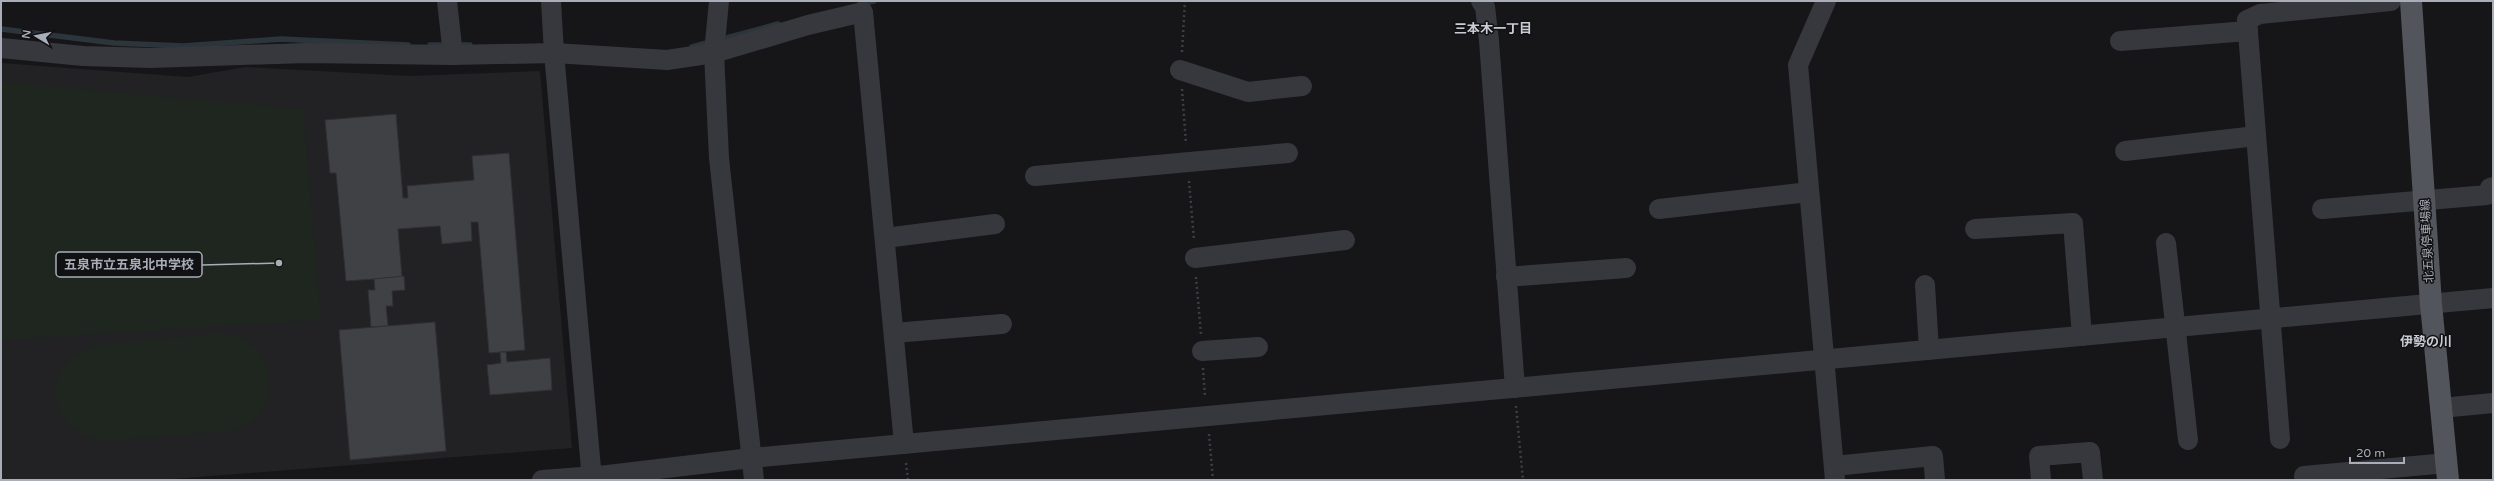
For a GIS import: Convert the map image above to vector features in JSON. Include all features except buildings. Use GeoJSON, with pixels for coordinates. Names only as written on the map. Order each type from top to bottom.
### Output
{"type":"FeatureCollection","features":[{"type":"Feature","properties":{"kind":"main road","name":"北五泉停車場線"},"geometry":{"type":"LineString","coordinates":[[2412,1],[2431,304],[2448,472]]}},
{"type":"Feature","properties":{"kind":"street"},"geometry":{"type":"LineString","coordinates":[[447,1],[453,55]]}},
{"type":"Feature","properties":{"kind":"street"},"geometry":{"type":"LineString","coordinates":[[551,1],[554,53],[591,478]]}},
{"type":"Feature","properties":{"kind":"street"},"geometry":{"type":"LineString","coordinates":[[719,1],[714,53],[719,158],[754,480]]}},
{"type":"Feature","properties":{"kind":"street"},"geometry":{"type":"LineString","coordinates":[[1481,1],[1485,7],[1490,41],[1514,388]]}},
{"type":"Feature","properties":{"kind":"street"},"geometry":{"type":"LineString","coordinates":[[1826,1],[1798,65],[1834,473],[1933,456],[1935,480]]}},
{"type":"Feature","properties":{"kind":"street"},"geometry":{"type":"LineString","coordinates":[[2280,439],[2272,318],[2246,20],[2260,14],[2391,1]]}},
{"type":"Feature","properties":{"kind":"street"},"geometry":{"type":"LineString","coordinates":[[1,48],[83,56],[151,58],[306,53],[453,55],[554,53],[667,60],[714,53],[808,25],[863,12],[904,444]]}},
{"type":"Feature","properties":{"kind":"street"},"geometry":{"type":"LineString","coordinates":[[2120,41],[2248,31]]}},
{"type":"Feature","properties":{"kind":"street"},"geometry":{"type":"LineString","coordinates":[[1180,70],[1248,92],[1302,86]]}},
{"type":"Feature","properties":{"kind":"street"},"geometry":{"type":"LineString","coordinates":[[2125,151],[2256,136]]}},
{"type":"Feature","properties":{"kind":"street"},"geometry":{"type":"LineString","coordinates":[[1036,176],[1288,153]]}},
{"type":"Feature","properties":{"kind":"street"},"geometry":{"type":"LineString","coordinates":[[2322,209],[2425,199],[2487,195],[2490,188],[2493,187]]}},
{"type":"Feature","properties":{"kind":"street"},"geometry":{"type":"LineString","coordinates":[[1659,209],[1809,192]]}},
{"type":"Feature","properties":{"kind":"street"},"geometry":{"type":"LineString","coordinates":[[1975,229],[2073,223],[2082,336]]}},
{"type":"Feature","properties":{"kind":"street"},"geometry":{"type":"LineString","coordinates":[[885,238],[996,224]]}},
{"type":"Feature","properties":{"kind":"street"},"geometry":{"type":"LineString","coordinates":[[1195,258],[1345,240]]}},
{"type":"Feature","properties":{"kind":"street"},"geometry":{"type":"LineString","coordinates":[[2166,243],[2188,440]]}},
{"type":"Feature","properties":{"kind":"street"},"geometry":{"type":"LineString","coordinates":[[1506,277],[1626,268]]}},
{"type":"Feature","properties":{"kind":"street"},"geometry":{"type":"LineString","coordinates":[[1925,285],[1929,350]]}},
{"type":"Feature","properties":{"kind":"street"},"geometry":{"type":"LineString","coordinates":[[542,480],[591,478],[751,458],[2493,298]]}},
{"type":"Feature","properties":{"kind":"street"},"geometry":{"type":"LineString","coordinates":[[894,333],[1002,324]]}},
{"type":"Feature","properties":{"kind":"street"},"geometry":{"type":"LineString","coordinates":[[1202,351],[1258,347]]}},
{"type":"Feature","properties":{"kind":"street"},"geometry":{"type":"LineString","coordinates":[[2442,408],[2493,403]]}},
{"type":"Feature","properties":{"kind":"street"},"geometry":{"type":"LineString","coordinates":[[2041,480],[2039,456],[2090,452],[2093,480]]}},
{"type":"Feature","properties":{"kind":"street"},"geometry":{"type":"LineString","coordinates":[[2304,476],[2448,472]]}},
{"type":"Feature","properties":{"kind":"path"},"geometry":{"type":"LineString","coordinates":[[1185,1],[1180,70],[1213,480]]}},
{"type":"Feature","properties":{"kind":"path"},"geometry":{"type":"LineString","coordinates":[[1514,388],[1523,480]]}},
{"type":"Feature","properties":{"kind":"shaded area"},"geometry":{"type":"Polygon","coordinates":[[[1,63],[188,77],[245,67],[410,76],[540,71],[572,448],[159,480],[1,480],[1,63]]]}},
{"type":"Feature","properties":{"kind":"shaded area"},"geometry":{"type":"Polygon","coordinates":[[[1,82],[303,109],[321,320],[1,340],[1,82]]]}},
{"type":"Feature","properties":{"kind":"shaded area"},"geometry":{"type":"Polygon","coordinates":[[[221,333],[240,337],[251,344],[259,351],[268,370],[270,380],[267,400],[263,410],[250,423],[233,431],[105,441],[85,435],[70,425],[60,412],[56,397],[57,382],[64,367],[77,354],[96,345],[221,333]]]}},
{"type":"Feature","properties":{"kind":"waterway"},"geometry":{"type":"LineString","coordinates":[[860,4],[874,1]]}},
{"type":"Feature","properties":{"kind":"waterway"},"geometry":{"type":"LineString","coordinates":[[719,40],[778,24]]}},
{"type":"Feature","properties":{"kind":"waterway"},"geometry":{"type":"LineString","coordinates":[[1,29],[114,43],[183,46],[281,39],[408,45]]}},
{"type":"Feature","properties":{"kind":"waterway"},"geometry":{"type":"LineString","coordinates":[[692,47],[710,42]]}},
{"type":"Feature","properties":{"kind":"waterway"},"geometry":{"type":"LineString","coordinates":[[430,45],[470,45]]}},
{"type":"Feature","properties":{"kind":"place","name":"五泉市立五泉北中学校"},"geometry":{"type":"Point","coordinates":[279,263]}},
{"type":"Feature","properties":{"kind":"district","name":"三本木一丁目"},"geometry":{"type":"Point","coordinates":[1493,29]}},
{"type":"Feature","properties":{"kind":"district","name":"伊勢の川"},"geometry":{"type":"Point","coordinates":[2426,342]}}]}
